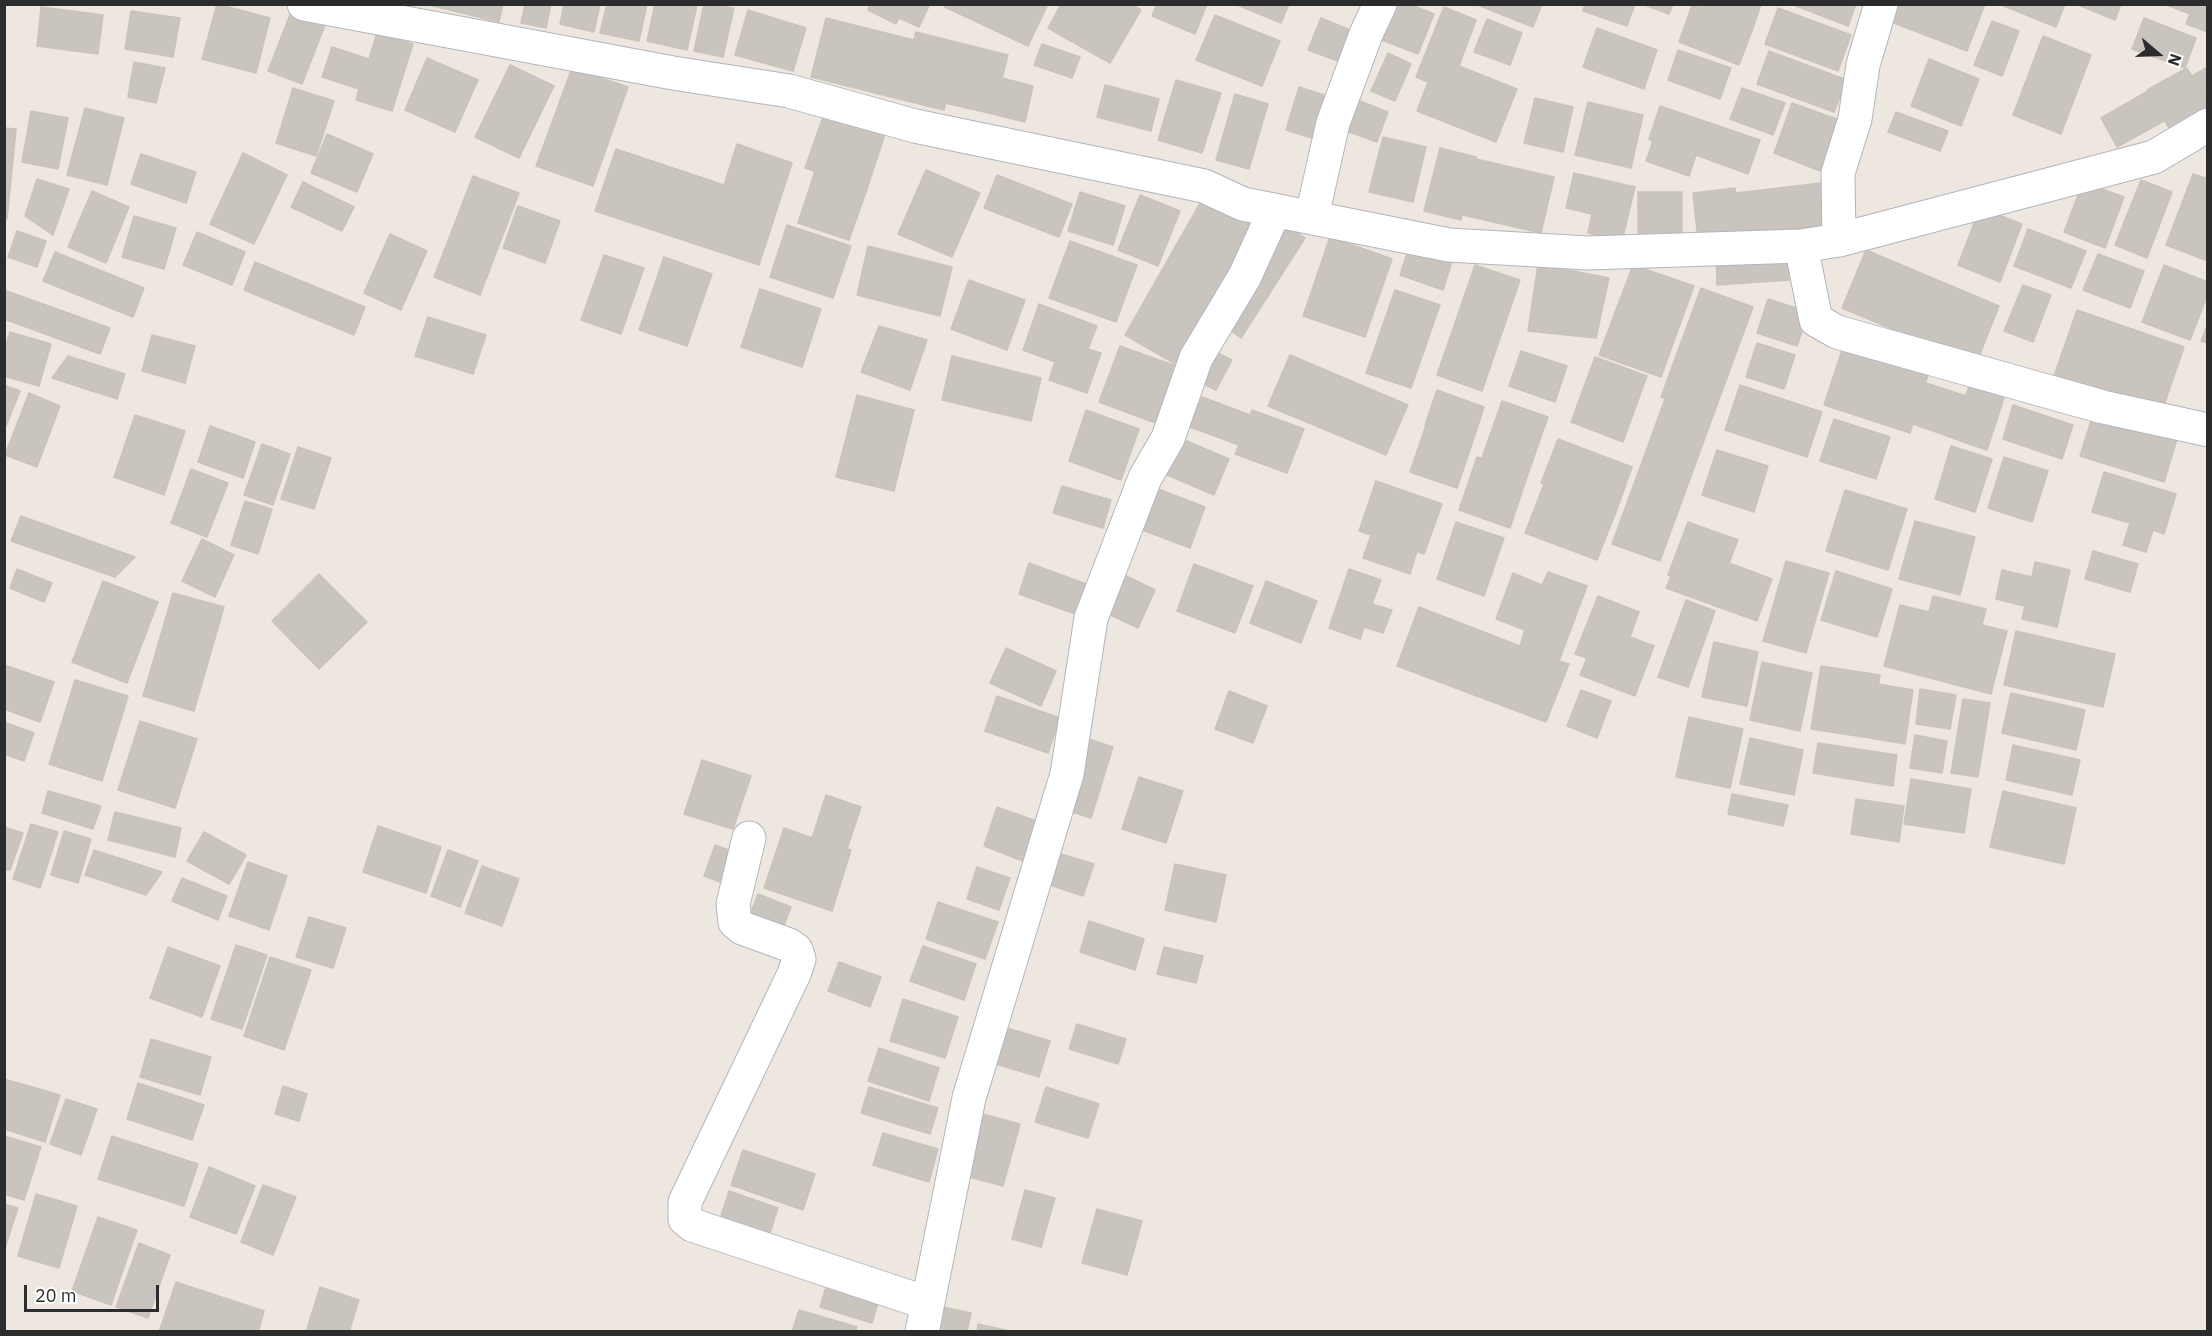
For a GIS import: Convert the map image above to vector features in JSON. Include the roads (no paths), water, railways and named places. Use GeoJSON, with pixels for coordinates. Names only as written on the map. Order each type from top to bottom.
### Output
{"type":"FeatureCollection","features":[{"type":"Feature","properties":{"kind":"street"},"geometry":{"type":"LineString","coordinates":[[304,4],[582,57],[789,92],[915,126],[1204,186],[1243,204],[1449,245],[1588,253],[1801,246],[1839,240],[2154,157],[2208,125]]}},
{"type":"Feature","properties":{"kind":"street"},"geometry":{"type":"LineString","coordinates":[[1312,216],[1333,123],[1366,34],[1380,4]]}},
{"type":"Feature","properties":{"kind":"street"},"geometry":{"type":"LineString","coordinates":[[1839,240],[1838,173],[1855,120],[1863,65],[1881,4]]}},
{"type":"Feature","properties":{"kind":"street"},"geometry":{"type":"LineString","coordinates":[[749,838],[733,904],[735,922],[742,928],[789,945],[796,950],[799,958],[794,974],[685,1202],[685,1220],[692,1225],[924,1317],[969,1098],[1067,774],[1091,618],[1145,478],[1168,438],[1196,358],[1245,276],[1275,210]]}},
{"type":"Feature","properties":{"kind":"street"},"geometry":{"type":"LineString","coordinates":[[1801,246],[1816,320],[1837,332],[2103,407],[2208,430]]}}]}
